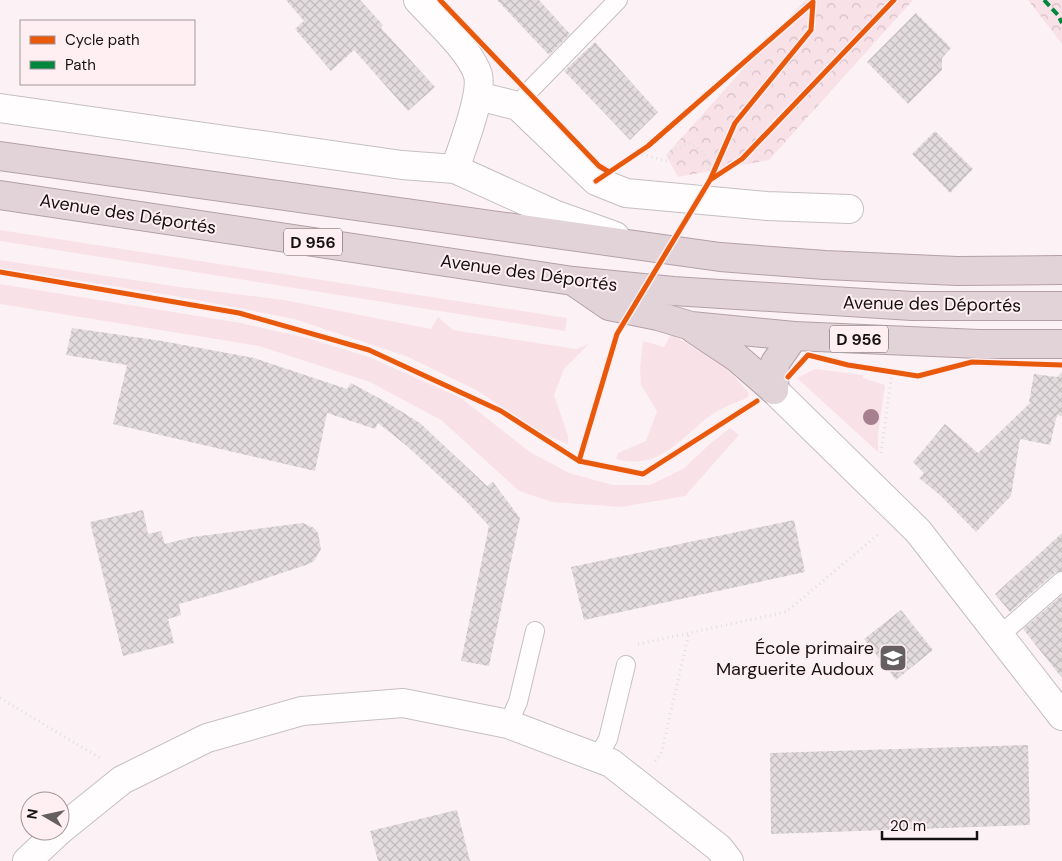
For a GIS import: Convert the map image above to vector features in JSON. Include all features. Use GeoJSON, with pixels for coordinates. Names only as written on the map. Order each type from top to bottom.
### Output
{"type":"FeatureCollection","features":[{"type":"Feature","properties":{"kind":"highway","name":"Avenue des Déportés"},"geometry":{"type":"LineString","coordinates":[[0,156],[720,257],[957,271],[1062,270]]}},
{"type":"Feature","properties":{"kind":"highway","name":"Avenue des Déportés"},"geometry":{"type":"LineString","coordinates":[[0,195],[573,281],[615,296],[673,291],[912,306],[1062,306]]}},
{"type":"Feature","properties":{"kind":"highway","name":"D 956"},"geometry":{"type":"LineString","coordinates":[[615,296],[658,316],[691,326],[794,336],[979,344],[1062,344]]}},
{"type":"Feature","properties":{"kind":"highway"},"geometry":{"type":"LineString","coordinates":[[691,326],[736,356],[774,390]]}},
{"type":"Feature","properties":{"kind":"highway"},"geometry":{"type":"LineString","coordinates":[[774,390],[775,363],[794,336]]}},
{"type":"Feature","properties":{"kind":"street"},"geometry":{"type":"LineString","coordinates":[[418,0],[467,54],[478,76],[478,96],[455,169]]}},
{"type":"Feature","properties":{"kind":"street"},"geometry":{"type":"LineString","coordinates":[[478,96],[518,106],[596,181],[626,194],[767,206],[849,208]]}},
{"type":"Feature","properties":{"kind":"street","name":"Avenue des Déportés"},"geometry":{"type":"LineString","coordinates":[[0,108],[402,165],[455,169],[556,215],[642,245]]}},
{"type":"Feature","properties":{"kind":"street"},"geometry":{"type":"LineString","coordinates":[[774,390],[918,531],[1062,716]]}},
{"type":"Feature","properties":{"kind":"street"},"geometry":{"type":"LineString","coordinates":[[70,823],[122,780],[207,738],[302,711],[403,703],[508,724],[611,763],[720,848],[729,861]]}},
{"type":"Feature","properties":{"kind":"street"},"geometry":{"type":"LineString","coordinates":[[27,861],[49,841]]}},
{"type":"Feature","properties":{"kind":"lane"},"geometry":{"type":"LineString","coordinates":[[518,106],[531,89],[618,0]]}},
{"type":"Feature","properties":{"kind":"lane"},"geometry":{"type":"LineString","coordinates":[[999,636],[1062,581]]}},
{"type":"Feature","properties":{"kind":"lane"},"geometry":{"type":"LineString","coordinates":[[508,724],[518,702],[535,631]]}},
{"type":"Feature","properties":{"kind":"lane"},"geometry":{"type":"LineString","coordinates":[[597,758],[608,739],[626,665]]}},
{"type":"Feature","properties":{"kind":"path"},"geometry":{"type":"LineString","coordinates":[[637,153],[667,161],[674,151],[688,143],[706,155],[709,172]]}},
{"type":"Feature","properties":{"kind":"path"},"geometry":{"type":"LineString","coordinates":[[880,459],[892,372]]}},
{"type":"Feature","properties":{"kind":"path"},"geometry":{"type":"LineString","coordinates":[[626,665],[636,644],[786,612],[884,530]]}},
{"type":"Feature","properties":{"kind":"path"},"geometry":{"type":"LineString","coordinates":[[652,765],[661,754],[689,633]]}},
{"type":"Feature","properties":{"kind":"path"},"geometry":{"type":"LineString","coordinates":[[0,698],[101,758]]}},
{"type":"Feature","properties":{"kind":"green space"},"geometry":{"type":"Polygon","coordinates":[[[805,0],[913,0],[769,160],[678,177],[666,155],[805,0]]]}},
{"type":"Feature","properties":{"kind":"green space"},"geometry":{"type":"Polygon","coordinates":[[[1028,0],[1062,0],[1062,44],[1028,0]]]}},
{"type":"Feature","properties":{"kind":"green space"},"geometry":{"type":"Polygon","coordinates":[[[0,230],[567,318],[565,331],[0,241],[0,230]]]}},
{"type":"Feature","properties":{"kind":"green space"},"geometry":{"type":"Polygon","coordinates":[[[0,260],[180,287],[284,300],[431,329],[438,317],[453,330],[576,349],[589,344],[564,369],[554,395],[568,436],[568,444],[541,433],[476,390],[406,356],[294,319],[181,297],[0,268],[0,260]]]}},
{"type":"Feature","properties":{"kind":"green space"},"geometry":{"type":"Polygon","coordinates":[[[0,284],[241,323],[307,338],[369,357],[461,398],[530,452],[569,473],[613,485],[650,485],[683,469],[730,428],[739,435],[685,496],[621,507],[552,502],[519,491],[441,420],[370,382],[259,346],[0,304],[0,284]]]}},
{"type":"Feature","properties":{"kind":"green space"},"geometry":{"type":"Polygon","coordinates":[[[671,334],[723,364],[749,393],[748,397],[714,413],[679,442],[657,456],[631,462],[616,459],[618,453],[646,441],[657,411],[641,385],[640,368],[643,341],[664,347],[671,334]]]}},
{"type":"Feature","properties":{"kind":"green space"},"geometry":{"type":"Polygon","coordinates":[[[815,369],[863,375],[863,378],[885,385],[878,434],[878,452],[797,378],[815,369]]]}},
{"type":"Feature","properties":{"kind":"building"},"geometry":{"type":"Polygon","coordinates":[[[286,0],[360,0],[383,25],[381,28],[435,87],[408,111],[354,50],[331,71],[295,29],[304,21],[286,0]]]}},
{"type":"Feature","properties":{"kind":"building"},"geometry":{"type":"Polygon","coordinates":[[[497,0],[539,0],[570,34],[549,55],[497,0]]]}},
{"type":"Feature","properties":{"kind":"building"},"geometry":{"type":"Polygon","coordinates":[[[916,13],[951,48],[942,58],[942,70],[908,104],[867,62],[916,13]]]}},
{"type":"Feature","properties":{"kind":"building"},"geometry":{"type":"Polygon","coordinates":[[[595,42],[658,112],[630,140],[564,71],[595,42]]]}},
{"type":"Feature","properties":{"kind":"building"},"geometry":{"type":"Polygon","coordinates":[[[935,131],[973,169],[950,193],[912,154],[935,131]]]}},
{"type":"Feature","properties":{"kind":"building"},"geometry":{"type":"Polygon","coordinates":[[[72,328],[162,341],[254,358],[347,389],[351,383],[420,423],[487,486],[493,482],[520,518],[489,666],[461,661],[489,526],[464,499],[407,446],[378,423],[375,429],[327,413],[315,471],[113,424],[127,365],[66,355],[72,328]]]}},
{"type":"Feature","properties":{"kind":"building"},"geometry":{"type":"Polygon","coordinates":[[[1062,372],[1062,416],[1057,415],[1050,445],[1020,439],[1011,496],[976,532],[941,496],[919,478],[924,473],[913,462],[945,424],[978,453],[1031,402],[1029,402],[1034,374],[1057,377],[1062,372]]]}},
{"type":"Feature","properties":{"kind":"building"},"geometry":{"type":"Polygon","coordinates":[[[143,510],[148,534],[161,531],[165,544],[192,537],[303,523],[314,528],[318,533],[321,549],[314,561],[309,564],[240,587],[179,604],[181,615],[168,619],[174,643],[123,656],[90,522],[143,510]]]}},
{"type":"Feature","properties":{"kind":"building"},"geometry":{"type":"Polygon","coordinates":[[[794,520],[805,572],[584,620],[571,567],[794,520]]]}},
{"type":"Feature","properties":{"kind":"building"},"geometry":{"type":"Polygon","coordinates":[[[1062,533],[1062,571],[1055,573],[1010,612],[995,594],[1062,533]]]}},
{"type":"Feature","properties":{"kind":"building"},"geometry":{"type":"Polygon","coordinates":[[[1062,595],[1062,678],[1023,629],[1062,595]]]}},
{"type":"Feature","properties":{"kind":"building"},"geometry":{"type":"Polygon","coordinates":[[[901,610],[933,650],[896,680],[864,639],[901,610]]]}},
{"type":"Feature","properties":{"kind":"building"},"geometry":{"type":"Polygon","coordinates":[[[1028,745],[1030,825],[771,834],[770,753],[1028,745]]]}},
{"type":"Feature","properties":{"kind":"building"},"geometry":{"type":"Polygon","coordinates":[[[457,810],[470,861],[378,861],[370,831],[457,810]]]}},
{"type":"Feature","properties":{"kind":"marked path"},"geometry":{"type":"LineString","coordinates":[[1044,0],[1058,15],[1062,23]]}},
{"type":"Feature","properties":{"kind":"cycle path"},"geometry":{"type":"LineString","coordinates":[[440,0],[599,166],[609,172]]}},
{"type":"Feature","properties":{"kind":"cycle path"},"geometry":{"type":"LineString","coordinates":[[710,180],[742,159],[894,0]]}},
{"type":"Feature","properties":{"kind":"cycle path"},"geometry":{"type":"LineString","coordinates":[[579,461],[617,334],[710,180],[735,123],[811,30],[813,2],[648,146],[596,181]]}},
{"type":"Feature","properties":{"kind":"cycle path"},"geometry":{"type":"LineString","coordinates":[[0,272],[239,313],[369,350],[501,411],[579,461],[643,474],[757,401]]}},
{"type":"Feature","properties":{"kind":"cycle path"},"geometry":{"type":"LineString","coordinates":[[788,377],[808,355],[848,365],[918,376],[972,362],[1062,365]]}},
{"type":"Feature","properties":{"kind":"place","name":"École primaire Marguerite Audoux"},"geometry":{"type":"Point","coordinates":[893,658]}}]}
